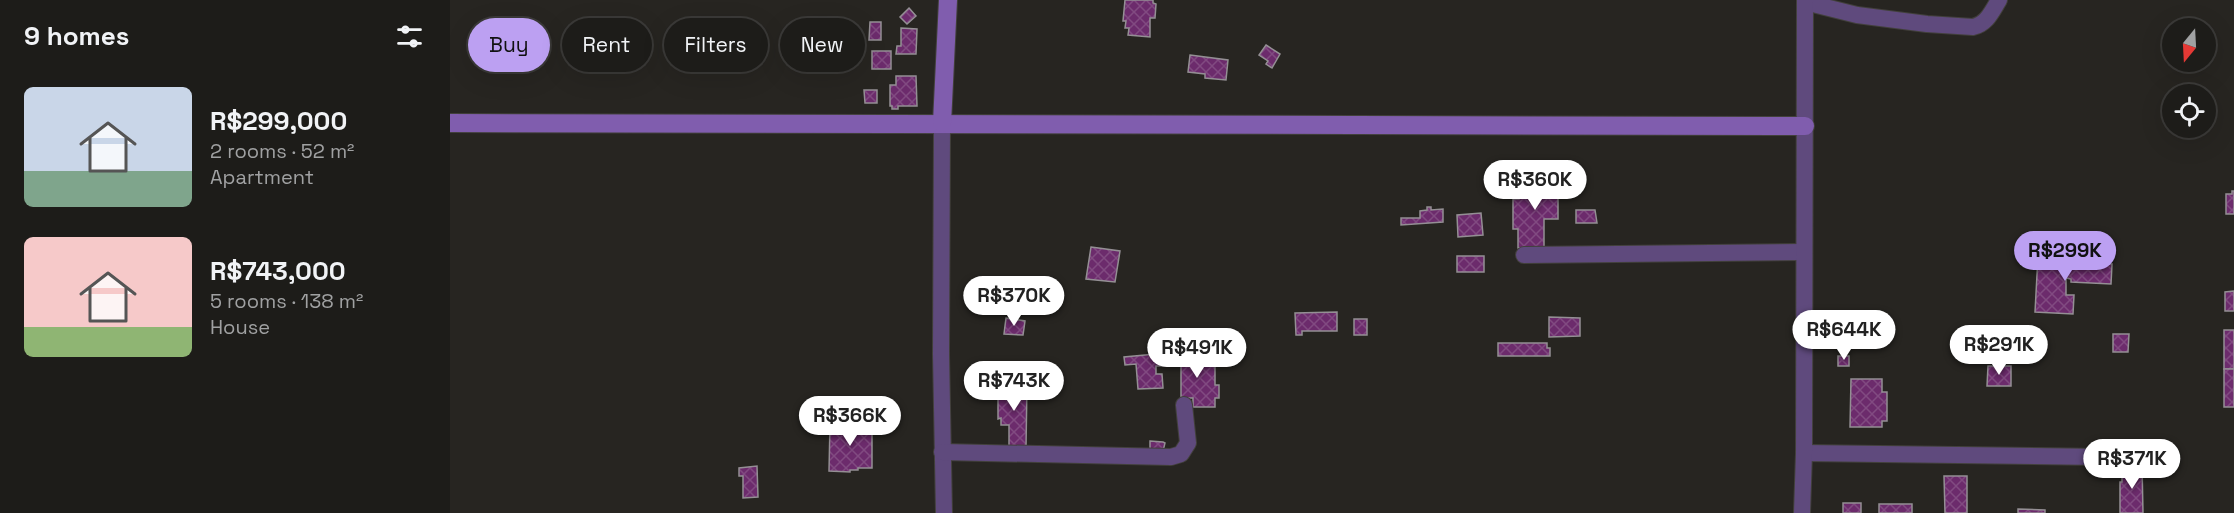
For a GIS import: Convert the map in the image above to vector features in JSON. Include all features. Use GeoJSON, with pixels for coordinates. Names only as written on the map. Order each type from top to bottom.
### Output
{"type":"FeatureCollection","features":[{"type":"Feature","properties":{"kind":"street"},"geometry":{"type":"LineString","coordinates":[[944,513],[942,123],[948,0]]}},
{"type":"Feature","properties":{"kind":"street"},"geometry":{"type":"LineString","coordinates":[[1802,513],[1805,1],[1857,15],[1973,27],[1979,26],[1986,20],[1999,0]]}},
{"type":"Feature","properties":{"kind":"street"},"geometry":{"type":"LineString","coordinates":[[450,123],[1805,126]]}},
{"type":"Feature","properties":{"kind":"street"},"geometry":{"type":"LineString","coordinates":[[1524,255],[1804,252]]}},
{"type":"Feature","properties":{"kind":"street"},"geometry":{"type":"LineString","coordinates":[[942,452],[1172,457],[1181,454],[1188,442],[1184,405]]}},
{"type":"Feature","properties":{"kind":"street"},"geometry":{"type":"LineString","coordinates":[[1804,453],[2102,457]]}},
{"type":"Feature","properties":{"kind":"building"},"geometry":{"type":"Polygon","coordinates":[[[1125,0],[1153,0],[1156,4],[1155,18],[1150,18],[1150,37],[1128,35],[1129,28],[1125,28],[1126,21],[1123,21],[1125,0]]]}},
{"type":"Feature","properties":{"kind":"building"},"geometry":{"type":"Polygon","coordinates":[[[909,8],[916,16],[907,24],[900,17],[909,8]]]}},
{"type":"Feature","properties":{"kind":"building"},"geometry":{"type":"Polygon","coordinates":[[[870,22],[881,22],[881,40],[869,40],[870,22]]]}},
{"type":"Feature","properties":{"kind":"building"},"geometry":{"type":"Polygon","coordinates":[[[901,28],[917,29],[916,54],[896,54],[897,46],[901,46],[901,28]]]}},
{"type":"Feature","properties":{"kind":"building"},"geometry":{"type":"Polygon","coordinates":[[[1266,45],[1280,54],[1272,68],[1266,64],[1268,61],[1259,55],[1266,45]]]}},
{"type":"Feature","properties":{"kind":"building"},"geometry":{"type":"Polygon","coordinates":[[[872,51],[891,51],[891,69],[872,69],[872,51]]]}},
{"type":"Feature","properties":{"kind":"building"},"geometry":{"type":"Polygon","coordinates":[[[1190,55],[1228,60],[1226,80],[1205,78],[1205,74],[1188,72],[1190,55]]]}},
{"type":"Feature","properties":{"kind":"building"},"geometry":{"type":"Polygon","coordinates":[[[896,76],[916,76],[917,106],[898,106],[898,109],[892,109],[890,85],[896,85],[896,76]]]}},
{"type":"Feature","properties":{"kind":"building"},"geometry":{"type":"Polygon","coordinates":[[[864,90],[877,90],[877,103],[865,103],[864,90]]]}},
{"type":"Feature","properties":{"kind":"building"},"geometry":{"type":"Polygon","coordinates":[[[1518,180],[1558,180],[1558,219],[1544,219],[1544,247],[1518,248],[1518,229],[1513,229],[1513,199],[1519,199],[1518,180]]]}},
{"type":"Feature","properties":{"kind":"building"},"geometry":{"type":"Polygon","coordinates":[[[2234,191],[2234,214],[2226,214],[2226,194],[2232,194],[2234,191]]]}},
{"type":"Feature","properties":{"kind":"building"},"geometry":{"type":"Polygon","coordinates":[[[1427,207],[1431,207],[1431,210],[1443,209],[1443,222],[1401,225],[1401,218],[1420,218],[1420,211],[1427,210],[1427,207]]]}},
{"type":"Feature","properties":{"kind":"building"},"geometry":{"type":"Polygon","coordinates":[[[1576,210],[1595,210],[1597,223],[1576,223],[1576,210]]]}},
{"type":"Feature","properties":{"kind":"building"},"geometry":{"type":"Polygon","coordinates":[[[1481,213],[1483,235],[1458,237],[1457,215],[1481,213]]]}},
{"type":"Feature","properties":{"kind":"building"},"geometry":{"type":"Polygon","coordinates":[[[1091,247],[1120,251],[1115,282],[1086,279],[1091,247]]]}},
{"type":"Feature","properties":{"kind":"building"},"geometry":{"type":"Polygon","coordinates":[[[1457,256],[1484,256],[1484,272],[1457,272],[1457,256]]]}},
{"type":"Feature","properties":{"kind":"building"},"geometry":{"type":"Polygon","coordinates":[[[2038,256],[2074,258],[2074,262],[2112,264],[2111,284],[2071,282],[2071,279],[2066,278],[2066,295],[2074,295],[2073,314],[2035,312],[2038,256]]]}},
{"type":"Feature","properties":{"kind":"building"},"geometry":{"type":"Polygon","coordinates":[[[2234,291],[2234,311],[2225,311],[2225,292],[2234,291]]]}},
{"type":"Feature","properties":{"kind":"building"},"geometry":{"type":"Polygon","coordinates":[[[1337,312],[1337,331],[1302,331],[1302,335],[1296,335],[1295,313],[1337,312]]]}},
{"type":"Feature","properties":{"kind":"building"},"geometry":{"type":"Polygon","coordinates":[[[1549,317],[1580,318],[1580,336],[1549,337],[1549,317]]]}},
{"type":"Feature","properties":{"kind":"building"},"geometry":{"type":"Polygon","coordinates":[[[1006,318],[1025,321],[1023,335],[1004,334],[1006,318]]]}},
{"type":"Feature","properties":{"kind":"building"},"geometry":{"type":"Polygon","coordinates":[[[1354,319],[1367,319],[1367,335],[1354,335],[1354,319]]]}},
{"type":"Feature","properties":{"kind":"building"},"geometry":{"type":"Polygon","coordinates":[[[2224,330],[2234,330],[2234,369],[2224,369],[2224,330]]]}},
{"type":"Feature","properties":{"kind":"building"},"geometry":{"type":"Polygon","coordinates":[[[2113,334],[2129,334],[2128,352],[2113,352],[2113,334]]]}},
{"type":"Feature","properties":{"kind":"building"},"geometry":{"type":"Polygon","coordinates":[[[1498,343],[1547,343],[1550,356],[1498,356],[1498,343]]]}},
{"type":"Feature","properties":{"kind":"building"},"geometry":{"type":"Polygon","coordinates":[[[1165,353],[1211,356],[1211,362],[1215,363],[1215,385],[1219,385],[1219,398],[1215,398],[1215,407],[1193,407],[1193,398],[1181,398],[1181,365],[1173,365],[1173,358],[1165,358],[1165,353]]]}},
{"type":"Feature","properties":{"kind":"building"},"geometry":{"type":"Polygon","coordinates":[[[1165,355],[1166,366],[1156,366],[1156,374],[1162,374],[1163,388],[1138,389],[1136,364],[1125,365],[1124,357],[1165,355]]]}},
{"type":"Feature","properties":{"kind":"building"},"geometry":{"type":"Polygon","coordinates":[[[1838,356],[1849,356],[1849,366],[1838,366],[1838,356]]]}},
{"type":"Feature","properties":{"kind":"building"},"geometry":{"type":"Polygon","coordinates":[[[1988,366],[2011,366],[2011,386],[1987,386],[1988,366]]]}},
{"type":"Feature","properties":{"kind":"building"},"geometry":{"type":"Polygon","coordinates":[[[2224,369],[2234,369],[2234,407],[2224,407],[2224,369]]]}},
{"type":"Feature","properties":{"kind":"building"},"geometry":{"type":"Polygon","coordinates":[[[1851,379],[1882,379],[1882,392],[1887,392],[1887,421],[1882,421],[1882,427],[1850,427],[1851,379]]]}},
{"type":"Feature","properties":{"kind":"building"},"geometry":{"type":"Polygon","coordinates":[[[1000,383],[1027,383],[1026,448],[1009,447],[1009,425],[1001,425],[1001,418],[998,419],[1000,383]]]}},
{"type":"Feature","properties":{"kind":"building"},"geometry":{"type":"Polygon","coordinates":[[[830,424],[872,425],[872,468],[858,468],[850,472],[829,471],[830,424]]]}},
{"type":"Feature","properties":{"kind":"building"},"geometry":{"type":"Polygon","coordinates":[[[1150,441],[1165,443],[1163,451],[1150,451],[1150,441]]]}},
{"type":"Feature","properties":{"kind":"building"},"geometry":{"type":"Polygon","coordinates":[[[2132,464],[2142,465],[2143,513],[2120,513],[2122,469],[2132,469],[2132,464]]]}},
{"type":"Feature","properties":{"kind":"building"},"geometry":{"type":"Polygon","coordinates":[[[757,466],[758,497],[743,498],[743,476],[739,476],[739,468],[757,466]]]}},
{"type":"Feature","properties":{"kind":"building"},"geometry":{"type":"Polygon","coordinates":[[[1944,476],[1967,476],[1967,513],[1945,513],[1944,476]]]}},
{"type":"Feature","properties":{"kind":"building"},"geometry":{"type":"Polygon","coordinates":[[[1843,503],[1861,503],[1861,513],[1843,513],[1843,503]]]}},
{"type":"Feature","properties":{"kind":"building"},"geometry":{"type":"Polygon","coordinates":[[[1879,504],[1912,504],[1912,513],[1879,513],[1879,504]]]}},
{"type":"Feature","properties":{"kind":"building"},"geometry":{"type":"Polygon","coordinates":[[[2018,509],[2045,510],[2045,513],[2018,513],[2018,509]]]}}]}
